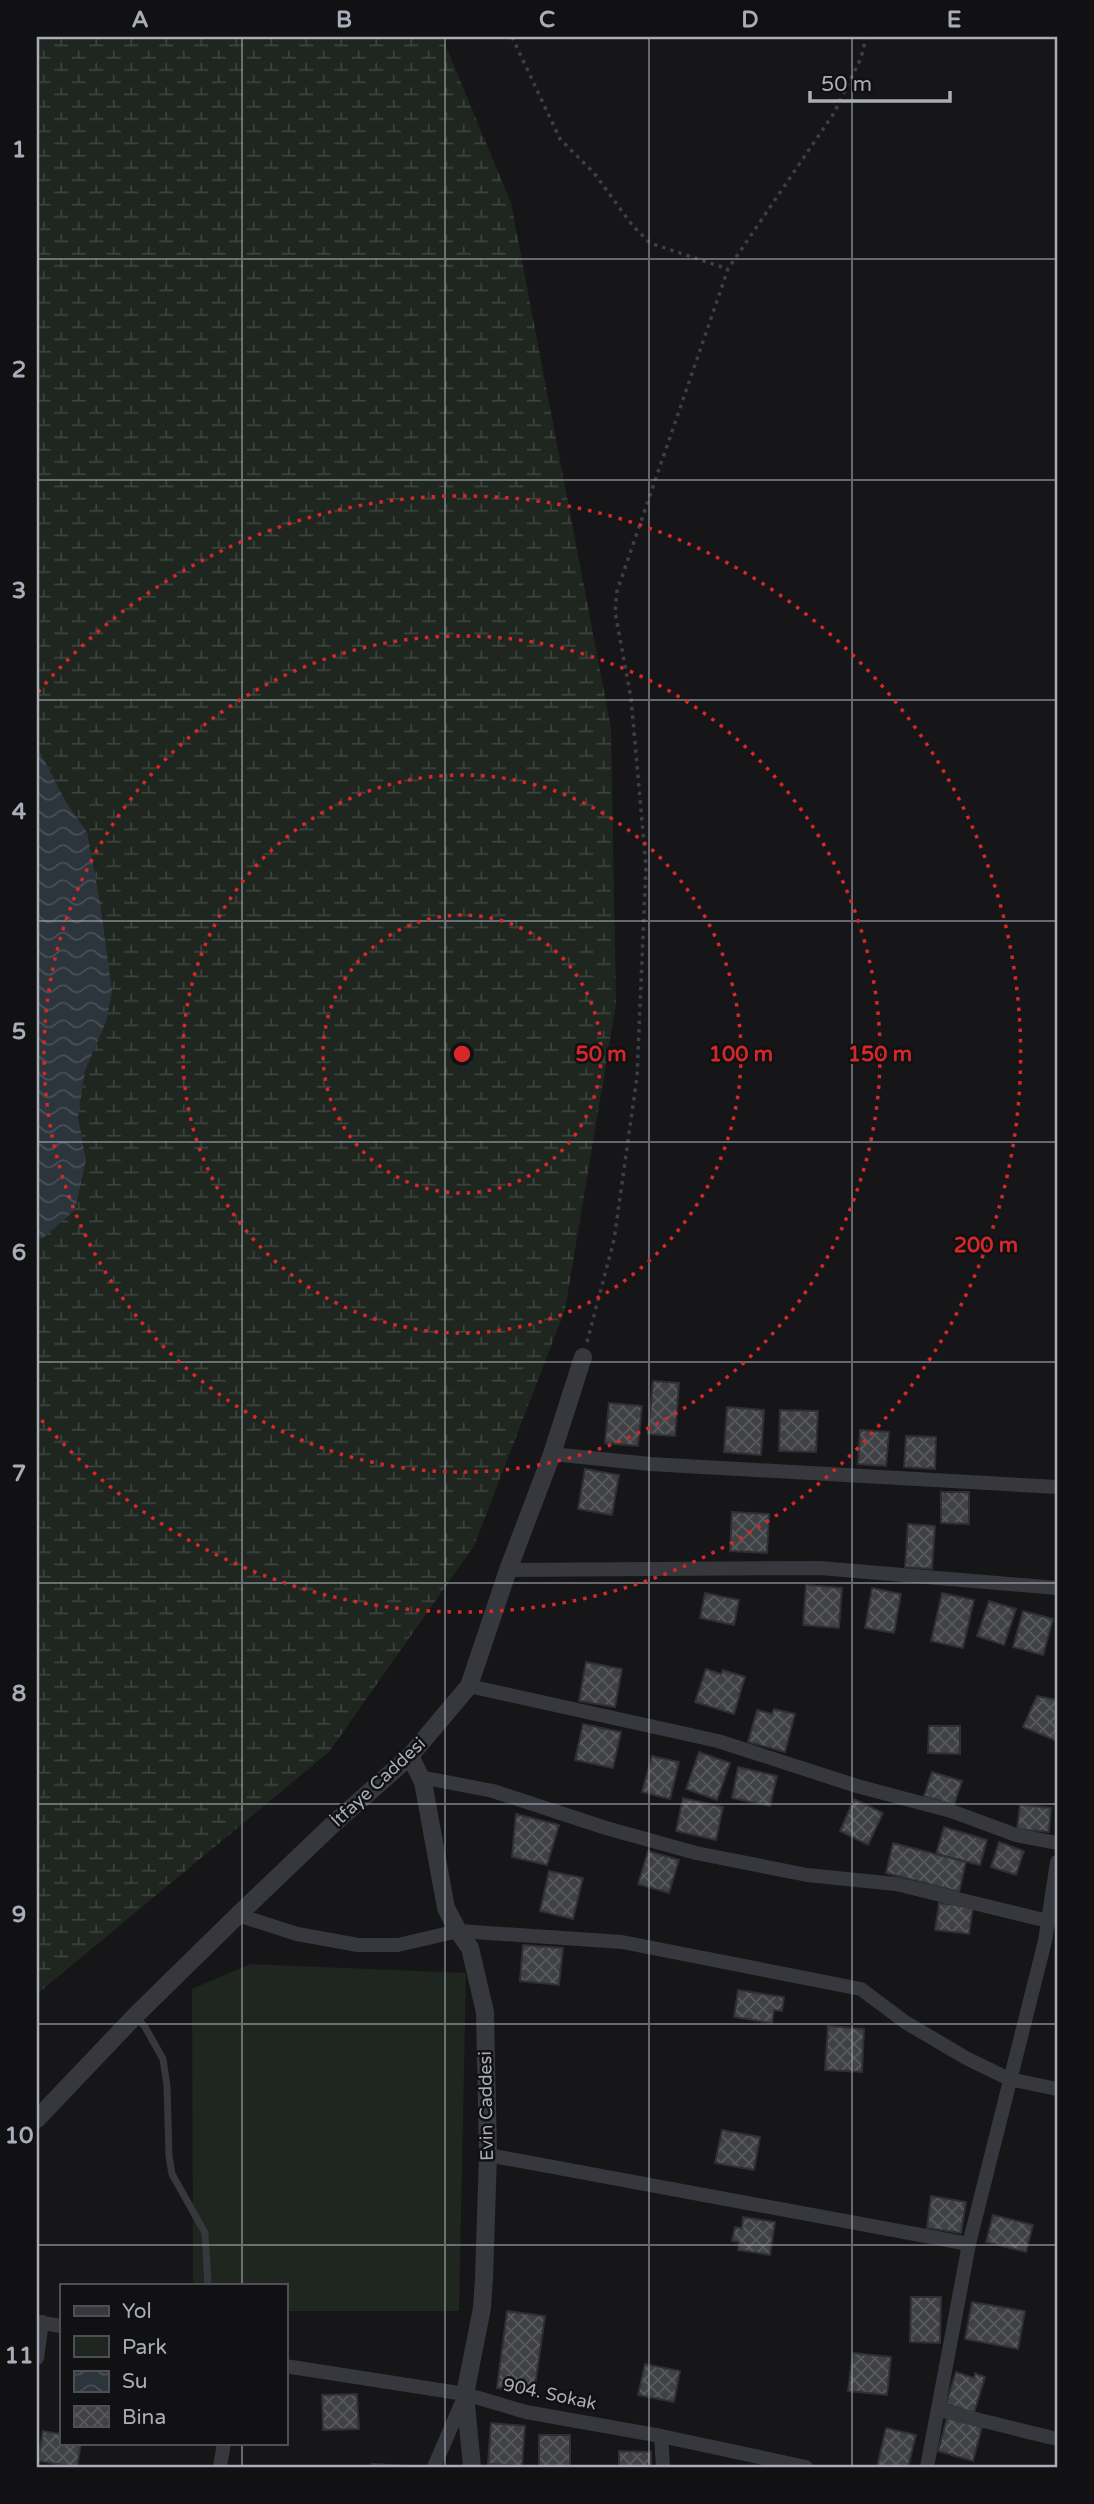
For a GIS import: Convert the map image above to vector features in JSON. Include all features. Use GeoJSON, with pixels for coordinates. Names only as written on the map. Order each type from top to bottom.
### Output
{"type":"FeatureCollection","features":[{"type":"Feature","properties":{"kind":"street","name":"İtfaye Caddesi"},"geometry":{"type":"LineString","coordinates":[[37,2119],[135,2016],[331,1826],[410,1756],[469,1686],[508,1570],[552,1454],[583,1357]]}},
{"type":"Feature","properties":{"kind":"street"},"geometry":{"type":"LineString","coordinates":[[552,1454],[650,1464],[1057,1487]]}},
{"type":"Feature","properties":{"kind":"street"},"geometry":{"type":"LineString","coordinates":[[508,1570],[820,1568],[1057,1588]]}},
{"type":"Feature","properties":{"kind":"street"},"geometry":{"type":"LineString","coordinates":[[469,1686],[718,1741],[857,1786],[951,1811],[1016,1835],[1057,1843]]}},
{"type":"Feature","properties":{"kind":"street","name":"Evin Caddesi"},"geometry":{"type":"LineString","coordinates":[[410,1756],[420,1777],[446,1908],[470,1948],[485,2012],[488,2155],[482,2308],[465,2394],[472,2467]]}},
{"type":"Feature","properties":{"kind":"street"},"geometry":{"type":"LineString","coordinates":[[420,1777],[493,1791],[606,1828],[696,1853],[807,1875],[896,1884],[1052,1920]]}},
{"type":"Feature","properties":{"kind":"street"},"geometry":{"type":"LineString","coordinates":[[927,2467],[969,2244],[1009,2079],[1052,1920],[1057,1862]]}},
{"type":"Feature","properties":{"kind":"street"},"geometry":{"type":"LineString","coordinates":[[239,1915],[297,1934],[358,1945],[398,1945],[458,1931],[622,1942],[861,1989],[905,2022],[967,2058],[1009,2079],[1057,2089]]}},
{"type":"Feature","properties":{"kind":"street"},"geometry":{"type":"LineString","coordinates":[[488,2155],[969,2244]]}},
{"type":"Feature","properties":{"kind":"street"},"geometry":{"type":"LineString","coordinates":[[37,2358],[39,2322],[60,2326]]}},
{"type":"Feature","properties":{"kind":"street","name":"904. Sokak"},"geometry":{"type":"LineString","coordinates":[[287,2365],[465,2394],[526,2412],[660,2436],[806,2467]]}},
{"type":"Feature","properties":{"kind":"street"},"geometry":{"type":"LineString","coordinates":[[434,2467],[465,2394]]}},
{"type":"Feature","properties":{"kind":"street"},"geometry":{"type":"LineString","coordinates":[[939,2410],[1057,2439]]}},
{"type":"Feature","properties":{"kind":"street"},"geometry":{"type":"LineString","coordinates":[[660,2436],[663,2467]]}},
{"type":"Feature","properties":{"kind":"street"},"geometry":{"type":"LineString","coordinates":[[220,2467],[224,2444]]}},
{"type":"Feature","properties":{"kind":"lane"},"geometry":{"type":"LineString","coordinates":[[135,2016],[145,2027],[163,2059],[172,2174],[205,2233],[208,2284]]}},
{"type":"Feature","properties":{"kind":"path"},"geometry":{"type":"LineString","coordinates":[[512,37],[560,139],[594,173],[632,225],[650,243],[729,269]]}},
{"type":"Feature","properties":{"kind":"path"},"geometry":{"type":"LineString","coordinates":[[583,1357],[614,1240],[637,1077],[643,945],[646,866],[631,698],[615,612],[617,591],[729,269],[834,113],[861,58],[866,37]]}},
{"type":"Feature","properties":{"kind":"green space"},"geometry":{"type":"Polygon","coordinates":[[[37,37],[442,37],[511,203],[611,728],[616,1004],[565,1310],[474,1546],[329,1752],[37,1994],[37,1240],[43,1238],[86,1160],[78,1117],[85,1071],[106,1022],[87,832],[66,802],[37,746],[37,37]]]}},
{"type":"Feature","properties":{"kind":"green space"},"geometry":{"type":"Polygon","coordinates":[[[250,1964],[466,1973],[459,2311],[287,2311],[287,2284],[193,2284],[192,1989],[250,1964]]]}},
{"type":"Feature","properties":{"kind":"water"},"geometry":{"type":"Polygon","coordinates":[[[37,746],[66,802],[87,832],[112,991],[106,1022],[85,1071],[78,1117],[86,1160],[75,1210],[43,1238],[37,1240],[37,746]]]}},
{"type":"Feature","properties":{"kind":"building"},"geometry":{"type":"Polygon","coordinates":[[[653,1381],[679,1383],[675,1436],[648,1434],[653,1381]]]}},
{"type":"Feature","properties":{"kind":"building"},"geometry":{"type":"Polygon","coordinates":[[[609,1403],[642,1406],[638,1446],[605,1443],[609,1403]]]}},
{"type":"Feature","properties":{"kind":"building"},"geometry":{"type":"Polygon","coordinates":[[[727,1407],[764,1410],[761,1455],[724,1452],[727,1407]]]}},
{"type":"Feature","properties":{"kind":"building"},"geometry":{"type":"Polygon","coordinates":[[[780,1410],[818,1411],[816,1452],[779,1451],[780,1410]]]}},
{"type":"Feature","properties":{"kind":"building"},"geometry":{"type":"Polygon","coordinates":[[[860,1430],[889,1432],[886,1466],[858,1464],[860,1430]]]}},
{"type":"Feature","properties":{"kind":"building"},"geometry":{"type":"Polygon","coordinates":[[[906,1436],[936,1437],[935,1469],[904,1467],[906,1436]]]}},
{"type":"Feature","properties":{"kind":"building"},"geometry":{"type":"Polygon","coordinates":[[[585,1469],[619,1475],[612,1515],[578,1509],[585,1469]]]}},
{"type":"Feature","properties":{"kind":"building"},"geometry":{"type":"Polygon","coordinates":[[[941,1492],[969,1492],[969,1524],[941,1523],[941,1492]]]}},
{"type":"Feature","properties":{"kind":"building"},"geometry":{"type":"Polygon","coordinates":[[[732,1512],[769,1514],[767,1553],[730,1551],[732,1512]]]}},
{"type":"Feature","properties":{"kind":"building"},"geometry":{"type":"Polygon","coordinates":[[[908,1524],[935,1526],[932,1569],[905,1567],[908,1524]]]}},
{"type":"Feature","properties":{"kind":"building"},"geometry":{"type":"Polygon","coordinates":[[[806,1585],[842,1588],[839,1628],[803,1625],[806,1585]]]}},
{"type":"Feature","properties":{"kind":"building"},"geometry":{"type":"Polygon","coordinates":[[[872,1588],[901,1594],[894,1633],[865,1628],[872,1588]]]}},
{"type":"Feature","properties":{"kind":"building"},"geometry":{"type":"Polygon","coordinates":[[[705,1593],[739,1600],[734,1625],[700,1618],[705,1593]]]}},
{"type":"Feature","properties":{"kind":"building"},"geometry":{"type":"Polygon","coordinates":[[[942,1593],[974,1600],[963,1648],[931,1641],[942,1593]]]}},
{"type":"Feature","properties":{"kind":"building"},"geometry":{"type":"Polygon","coordinates":[[[989,1601],[1016,1609],[1004,1645],[977,1636],[989,1601]]]}},
{"type":"Feature","properties":{"kind":"building"},"geometry":{"type":"Polygon","coordinates":[[[1023,1611],[1053,1619],[1043,1655],[1013,1647],[1023,1611]]]}},
{"type":"Feature","properties":{"kind":"building"},"geometry":{"type":"Polygon","coordinates":[[[586,1662],[622,1669],[615,1707],[579,1701],[586,1662]]]}},
{"type":"Feature","properties":{"kind":"building"},"geometry":{"type":"Polygon","coordinates":[[[706,1669],[721,1674],[723,1670],[745,1677],[734,1714],[695,1702],[706,1669]]]}},
{"type":"Feature","properties":{"kind":"building"},"geometry":{"type":"Polygon","coordinates":[[[1037,1696],[1057,1700],[1057,1741],[1023,1727],[1037,1696]]]}},
{"type":"Feature","properties":{"kind":"building"},"geometry":{"type":"Polygon","coordinates":[[[774,1709],[795,1714],[785,1752],[748,1742],[757,1710],[772,1714],[774,1709]]]}},
{"type":"Feature","properties":{"kind":"building"},"geometry":{"type":"Polygon","coordinates":[[[583,1724],[621,1732],[613,1768],[575,1760],[583,1724]]]}},
{"type":"Feature","properties":{"kind":"building"},"geometry":{"type":"Polygon","coordinates":[[[929,1726],[960,1726],[960,1754],[928,1753],[929,1726]]]}},
{"type":"Feature","properties":{"kind":"building"},"geometry":{"type":"Polygon","coordinates":[[[699,1752],[730,1763],[717,1800],[686,1789],[699,1752]]]}},
{"type":"Feature","properties":{"kind":"building"},"geometry":{"type":"Polygon","coordinates":[[[652,1756],[679,1762],[670,1799],[642,1792],[652,1756]]]}},
{"type":"Feature","properties":{"kind":"building"},"geometry":{"type":"Polygon","coordinates":[[[738,1767],[777,1776],[770,1806],[732,1798],[738,1767]]]}},
{"type":"Feature","properties":{"kind":"building"},"geometry":{"type":"Polygon","coordinates":[[[932,1772],[962,1781],[954,1805],[924,1796],[932,1772]]]}},
{"type":"Feature","properties":{"kind":"building"},"geometry":{"type":"Polygon","coordinates":[[[683,1798],[723,1807],[716,1840],[676,1831],[683,1798]]]}},
{"type":"Feature","properties":{"kind":"building"},"geometry":{"type":"Polygon","coordinates":[[[854,1799],[883,1813],[868,1845],[840,1831],[854,1799]]]}},
{"type":"Feature","properties":{"kind":"building"},"geometry":{"type":"Polygon","coordinates":[[[1020,1805],[1051,1808],[1049,1832],[1017,1829],[1020,1805]]]}},
{"type":"Feature","properties":{"kind":"building"},"geometry":{"type":"Polygon","coordinates":[[[516,1814],[559,1825],[547,1865],[512,1857],[516,1814]]]}},
{"type":"Feature","properties":{"kind":"building"},"geometry":{"type":"Polygon","coordinates":[[[944,1827],[987,1840],[980,1865],[936,1854],[944,1827]]]}},
{"type":"Feature","properties":{"kind":"building"},"geometry":{"type":"Polygon","coordinates":[[[999,1842],[1024,1851],[1016,1875],[991,1867],[999,1842]]]}},
{"type":"Feature","properties":{"kind":"building"},"geometry":{"type":"Polygon","coordinates":[[[893,1843],[966,1862],[959,1892],[886,1873],[893,1843]]]}},
{"type":"Feature","properties":{"kind":"building"},"geometry":{"type":"Polygon","coordinates":[[[648,1851],[679,1860],[669,1893],[638,1884],[648,1851]]]}},
{"type":"Feature","properties":{"kind":"building"},"geometry":{"type":"Polygon","coordinates":[[[549,1871],[583,1878],[573,1919],[540,1911],[549,1871]]]}},
{"type":"Feature","properties":{"kind":"building"},"geometry":{"type":"Polygon","coordinates":[[[939,1903],[973,1907],[969,1934],[935,1930],[939,1903]]]}},
{"type":"Feature","properties":{"kind":"building"},"geometry":{"type":"Polygon","coordinates":[[[523,1945],[563,1948],[559,1985],[520,1981],[523,1945]]]}},
{"type":"Feature","properties":{"kind":"building"},"geometry":{"type":"Polygon","coordinates":[[[738,1990],[784,1997],[782,2011],[774,2010],[772,2023],[734,2017],[738,1990]]]}},
{"type":"Feature","properties":{"kind":"building"},"geometry":{"type":"Polygon","coordinates":[[[828,2026],[864,2029],[862,2072],[825,2070],[828,2026]]]}},
{"type":"Feature","properties":{"kind":"building"},"geometry":{"type":"Polygon","coordinates":[[[722,2130],[760,2137],[754,2170],[715,2163],[722,2130]]]}},
{"type":"Feature","properties":{"kind":"building"},"geometry":{"type":"Polygon","coordinates":[[[931,2196],[966,2202],[961,2233],[927,2228],[931,2196]]]}},
{"type":"Feature","properties":{"kind":"building"},"geometry":{"type":"Polygon","coordinates":[[[993,2215],[1033,2225],[1026,2252],[986,2242],[993,2215]]]}},
{"type":"Feature","properties":{"kind":"building"},"geometry":{"type":"Polygon","coordinates":[[[743,2217],[775,2222],[770,2255],[738,2250],[739,2242],[732,2241],[735,2227],[742,2228],[743,2217]]]}},
{"type":"Feature","properties":{"kind":"building"},"geometry":{"type":"Polygon","coordinates":[[[911,2297],[941,2297],[940,2343],[910,2342],[911,2297]]]}},
{"type":"Feature","properties":{"kind":"building"},"geometry":{"type":"Polygon","coordinates":[[[972,2302],[1025,2311],[1018,2349],[965,2339],[972,2302]]]}},
{"type":"Feature","properties":{"kind":"building"},"geometry":{"type":"Polygon","coordinates":[[[507,2311],[545,2316],[534,2393],[497,2388],[507,2311]]]}},
{"type":"Feature","properties":{"kind":"building"},"geometry":{"type":"Polygon","coordinates":[[[853,2353],[891,2357],[887,2395],[848,2391],[853,2353]]]}},
{"type":"Feature","properties":{"kind":"building"},"geometry":{"type":"Polygon","coordinates":[[[645,2364],[680,2371],[674,2402],[638,2395],[645,2364]]]}},
{"type":"Feature","properties":{"kind":"building"},"geometry":{"type":"Polygon","coordinates":[[[956,2372],[974,2378],[975,2373],[985,2377],[974,2413],[946,2404],[956,2372]]]}},
{"type":"Feature","properties":{"kind":"building"},"geometry":{"type":"Polygon","coordinates":[[[357,2394],[359,2429],[323,2430],[322,2395],[357,2394]]]}},
{"type":"Feature","properties":{"kind":"building"},"geometry":{"type":"Polygon","coordinates":[[[947,2418],[982,2427],[973,2461],[938,2451],[947,2418]]]}},
{"type":"Feature","properties":{"kind":"building"},"geometry":{"type":"Polygon","coordinates":[[[491,2423],[525,2426],[522,2466],[488,2464],[491,2423]]]}},
{"type":"Feature","properties":{"kind":"building"},"geometry":{"type":"Polygon","coordinates":[[[886,2428],[916,2435],[908,2467],[877,2467],[886,2428]]]}},
{"type":"Feature","properties":{"kind":"building"},"geometry":{"type":"Polygon","coordinates":[[[43,2431],[60,2434],[60,2444],[81,2444],[77,2467],[38,2461],[43,2431]]]}},
{"type":"Feature","properties":{"kind":"building"},"geometry":{"type":"Polygon","coordinates":[[[539,2435],[570,2435],[570,2467],[539,2467],[539,2435]]]}},
{"type":"Feature","properties":{"kind":"building"},"geometry":{"type":"Polygon","coordinates":[[[619,2451],[651,2452],[651,2467],[619,2467],[619,2451]]]}},
{"type":"Feature","properties":{"kind":"building"},"geometry":{"type":"Polygon","coordinates":[[[372,2464],[408,2466],[408,2467],[371,2467],[372,2464]]]}}]}
